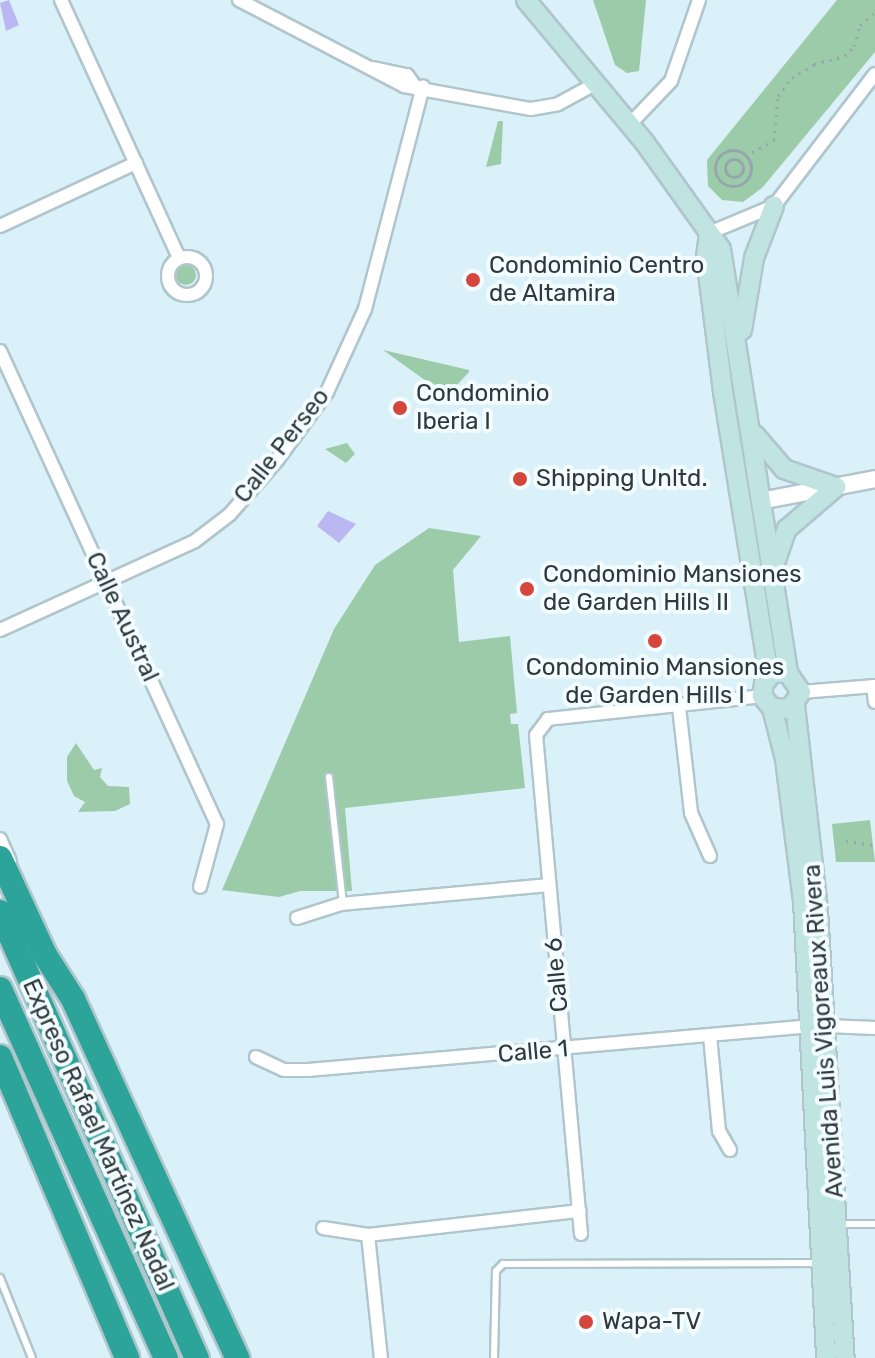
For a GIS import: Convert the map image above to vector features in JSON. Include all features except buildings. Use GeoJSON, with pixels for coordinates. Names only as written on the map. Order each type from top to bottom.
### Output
{"type":"FeatureCollection","features":[{"type":"Feature","properties":{"kind":"highway"},"geometry":{"type":"LineString","coordinates":[[0,858],[45,955],[73,999],[237,1358]]}},
{"type":"Feature","properties":{"kind":"highway","name":"Expreso Rafael Martínez Nadal"},"geometry":{"type":"LineString","coordinates":[[0,912],[194,1353]]}},
{"type":"Feature","properties":{"kind":"highway","name":"Expreso Rafael Martínez Nadal"},"geometry":{"type":"LineString","coordinates":[[0,989],[166,1358]]}},
{"type":"Feature","properties":{"kind":"highway"},"geometry":{"type":"LineString","coordinates":[[0,1057],[127,1358]]}},
{"type":"Feature","properties":{"kind":"main road","name":"Avenida Luis Vigoreaux Rivera"},"geometry":{"type":"LineString","coordinates":[[526,0],[630,124],[721,249],[788,673],[798,698],[819,1026],[826,1358]]}},
{"type":"Feature","properties":{"kind":"main road"},"geometry":{"type":"LineString","coordinates":[[741,373],[746,288],[774,206]]}},
{"type":"Feature","properties":{"kind":"main road"},"geometry":{"type":"LineString","coordinates":[[709,233],[706,257],[723,392],[769,676],[767,702],[798,698]]}},
{"type":"Feature","properties":{"kind":"main road"},"geometry":{"type":"LineString","coordinates":[[748,417],[759,445],[784,469],[836,487]]}},
{"type":"Feature","properties":{"kind":"main road"},"geometry":{"type":"LineString","coordinates":[[773,577],[787,529],[836,487]]}},
{"type":"Feature","properties":{"kind":"main road"},"geometry":{"type":"LineString","coordinates":[[769,676],[788,673]]}},
{"type":"Feature","properties":{"kind":"main road","name":"Avenida Luis Vigoreaux Rivera"},"geometry":{"type":"LineString","coordinates":[[767,702],[785,759],[819,1026],[838,1224],[845,1358]]}},
{"type":"Feature","properties":{"kind":"street"},"geometry":{"type":"LineString","coordinates":[[61,0],[179,258]]}},
{"type":"Feature","properties":{"kind":"street"},"geometry":{"type":"LineString","coordinates":[[239,0],[373,68],[395,70],[419,86],[531,109],[558,104],[595,84]]}},
{"type":"Feature","properties":{"kind":"street"},"geometry":{"type":"LineString","coordinates":[[630,124],[671,81],[699,0]]}},
{"type":"Feature","properties":{"kind":"street"},"geometry":{"type":"LineString","coordinates":[[709,233],[774,206],[875,74]]}},
{"type":"Feature","properties":{"kind":"street","name":"Calle Perseo"},"geometry":{"type":"LineString","coordinates":[[0,630],[195,541],[230,514],[327,392],[365,309],[419,86]]}},
{"type":"Feature","properties":{"kind":"street"},"geometry":{"type":"LineString","coordinates":[[0,226],[136,163]]}},
{"type":"Feature","properties":{"kind":"street","name":"Calle Austral"},"geometry":{"type":"LineString","coordinates":[[0,351],[217,824],[200,887]]}},
{"type":"Feature","properties":{"kind":"street"},"geometry":{"type":"LineString","coordinates":[[760,501],[875,479]]}},
{"type":"Feature","properties":{"kind":"street"},"geometry":{"type":"LineString","coordinates":[[798,698],[874,686],[875,702]]}},
{"type":"Feature","properties":{"kind":"street"},"geometry":{"type":"LineString","coordinates":[[710,856],[691,813],[679,707],[767,702]]}},
{"type":"Feature","properties":{"kind":"street","name":"Calle 6"},"geometry":{"type":"LineString","coordinates":[[581,1234],[536,735],[548,719],[679,707]]}},
{"type":"Feature","properties":{"kind":"street"},"geometry":{"type":"LineString","coordinates":[[0,839],[73,999]]}},
{"type":"Feature","properties":{"kind":"street"},"geometry":{"type":"LineString","coordinates":[[297,918],[343,904],[549,885]]}},
{"type":"Feature","properties":{"kind":"street","name":"Calle 1"},"geometry":{"type":"LineString","coordinates":[[256,1057],[284,1070],[308,1070],[819,1026],[875,1028]]}},
{"type":"Feature","properties":{"kind":"street"},"geometry":{"type":"LineString","coordinates":[[710,1036],[719,1131],[730,1150]]}},
{"type":"Feature","properties":{"kind":"street"},"geometry":{"type":"LineString","coordinates":[[323,1228],[368,1235],[580,1211]]}},
{"type":"Feature","properties":{"kind":"street"},"geometry":{"type":"LineString","coordinates":[[368,1235],[381,1358]]}},
{"type":"Feature","properties":{"kind":"lane"},"geometry":{"type":"LineString","coordinates":[[329,777],[343,904]]}},
{"type":"Feature","properties":{"kind":"lane"},"geometry":{"type":"LineString","coordinates":[[838,1224],[875,1224]]}},
{"type":"Feature","properties":{"kind":"lane"},"geometry":{"type":"LineString","coordinates":[[494,1358],[496,1271],[503,1264],[822,1263]]}},
{"type":"Feature","properties":{"kind":"lane"},"geometry":{"type":"LineString","coordinates":[[0,1278],[32,1358]]}},
{"type":"Feature","properties":{"kind":"lane"},"geometry":{"type":"LineString","coordinates":[[0,1305],[9,1301]]}},
{"type":"Feature","properties":{"kind":"path"},"geometry":{"type":"LineString","coordinates":[[719,156],[727,162],[738,160],[744,153],[774,140],[778,96],[792,78],[814,64],[845,56],[854,46],[860,25],[875,12]]}},
{"type":"Feature","properties":{"kind":"path"},"geometry":{"type":"LineString","coordinates":[[733,149],[744,153],[751,163],[747,179],[736,186],[721,182],[714,170],[719,156],[733,149]]}},
{"type":"Feature","properties":{"kind":"path"},"geometry":{"type":"LineString","coordinates":[[738,160],[741,174],[747,179]]}},
{"type":"Feature","properties":{"kind":"path"},"geometry":{"type":"LineString","coordinates":[[727,162],[728,175]]}},
{"type":"Feature","properties":{"kind":"path"},"geometry":{"type":"LineString","coordinates":[[721,182],[728,175],[741,174]]}},
{"type":"Feature","properties":{"kind":"path"},"geometry":{"type":"LineString","coordinates":[[846,841],[875,845]]}},
{"type":"Feature","properties":{"kind":"green space"},"geometry":{"type":"Polygon","coordinates":[[[593,0],[646,0],[639,71],[627,73],[615,65],[593,0]]]}},
{"type":"Feature","properties":{"kind":"green space"},"geometry":{"type":"Polygon","coordinates":[[[837,0],[875,0],[875,52],[762,188],[743,202],[722,200],[708,186],[707,160],[837,0]]]}},
{"type":"Feature","properties":{"kind":"green space"},"geometry":{"type":"Polygon","coordinates":[[[498,121],[503,121],[501,164],[486,167],[498,121]]]}},
{"type":"Feature","properties":{"kind":"green space"},"geometry":{"type":"Polygon","coordinates":[[[186,265],[193,268],[196,275],[193,282],[186,285],[179,282],[176,275],[179,268],[186,265]]]}},
{"type":"Feature","properties":{"kind":"green space"},"geometry":{"type":"Polygon","coordinates":[[[383,350],[469,370],[469,372],[447,396],[383,350]]]}},
{"type":"Feature","properties":{"kind":"green space"},"geometry":{"type":"Polygon","coordinates":[[[347,443],[355,454],[346,463],[325,449],[347,443]]]}},
{"type":"Feature","properties":{"kind":"green space"},"geometry":{"type":"Polygon","coordinates":[[[429,528],[481,536],[453,570],[459,642],[510,636],[517,713],[510,714],[511,724],[518,724],[525,788],[345,808],[352,891],[300,891],[279,897],[222,890],[334,629],[375,565],[429,528]]]}},
{"type":"Feature","properties":{"kind":"green space"},"geometry":{"type":"Polygon","coordinates":[[[76,743],[94,770],[102,768],[100,777],[108,786],[129,787],[130,804],[115,811],[78,812],[85,802],[74,796],[67,781],[67,757],[76,743]]]}},
{"type":"Feature","properties":{"kind":"green space"},"geometry":{"type":"Polygon","coordinates":[[[870,820],[875,862],[836,862],[832,824],[870,820]]]}},
{"type":"Feature","properties":{"kind":"shaded area"},"geometry":{"type":"Polygon","coordinates":[[[9,0],[19,25],[6,31],[0,3],[9,0]]]}},
{"type":"Feature","properties":{"kind":"shaded area"},"geometry":{"type":"Polygon","coordinates":[[[328,511],[356,524],[339,543],[317,526],[328,511]]]}},
{"type":"Feature","properties":{"kind":"place","name":"Condominio Centro de Altamira"},"geometry":{"type":"Point","coordinates":[473,280]}},
{"type":"Feature","properties":{"kind":"place","name":"Condominio Iberia I"},"geometry":{"type":"Point","coordinates":[400,408]}},
{"type":"Feature","properties":{"kind":"place","name":"Shipping Unltd."},"geometry":{"type":"Point","coordinates":[520,479]}},
{"type":"Feature","properties":{"kind":"place","name":"Condominio Mansiones de Garden Hills II"},"geometry":{"type":"Point","coordinates":[527,589]}},
{"type":"Feature","properties":{"kind":"place","name":"Condominio Mansiones de Garden Hills I"},"geometry":{"type":"Point","coordinates":[655,641]}},
{"type":"Feature","properties":{"kind":"place","name":"Wapa-TV"},"geometry":{"type":"Point","coordinates":[586,1322]}}]}
